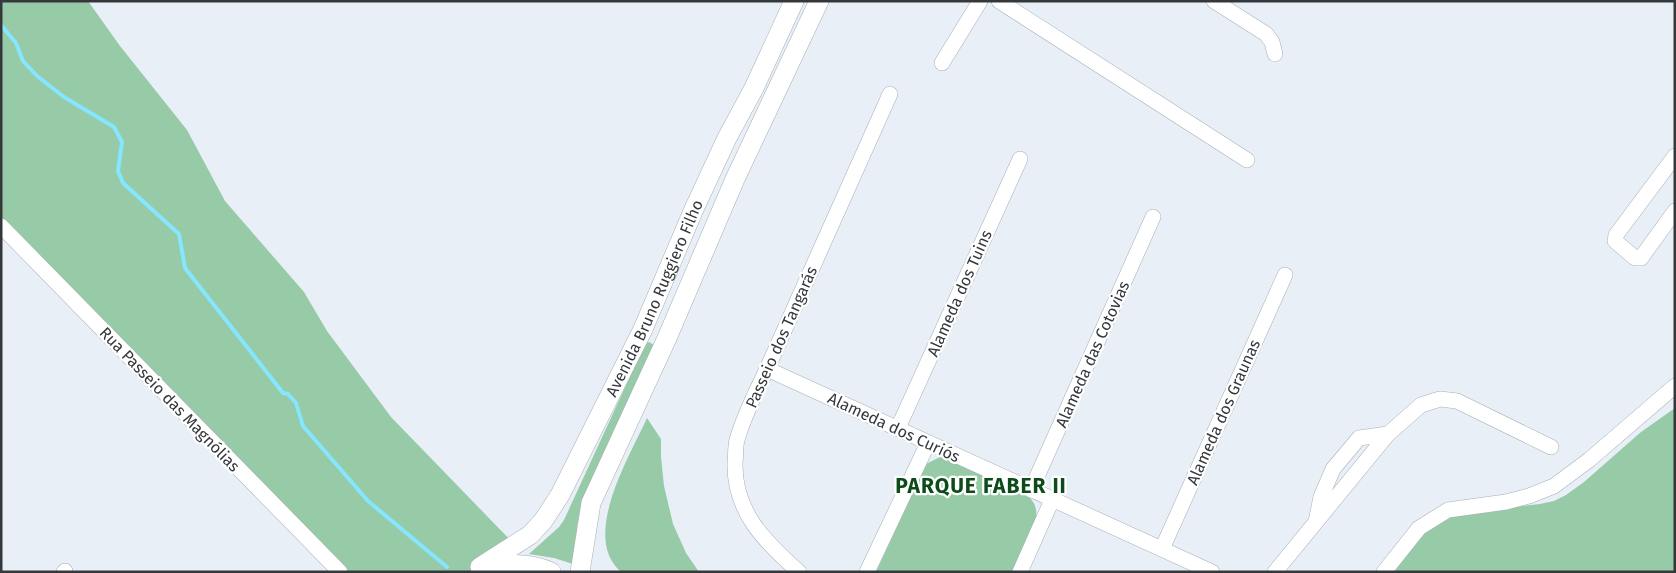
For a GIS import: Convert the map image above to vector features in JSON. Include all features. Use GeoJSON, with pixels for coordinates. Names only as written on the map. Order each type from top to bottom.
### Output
{"type":"FeatureCollection","features":[{"type":"Feature","properties":{"kind":"main road","name":"Avenida Bruno Ruggiero Filho"},"geometry":{"type":"LineString","coordinates":[[478,570],[530,535],[552,509],[643,329],[694,209],[727,138],[754,88],[794,1]]}},
{"type":"Feature","properties":{"kind":"main road","name":"Avenida Bruno Ruggiero Filho"},"geometry":{"type":"LineString","coordinates":[[580,572],[590,503],[667,338],[735,179],[819,1]]}},
{"type":"Feature","properties":{"kind":"main road"},"geometry":{"type":"LineString","coordinates":[[643,329],[667,338]]}},
{"type":"Feature","properties":{"kind":"main road"},"geometry":{"type":"LineString","coordinates":[[478,570],[508,564],[528,565],[550,572]]}},
{"type":"Feature","properties":{"kind":"street"},"geometry":{"type":"LineString","coordinates":[[942,63],[980,1]]}},
{"type":"Feature","properties":{"kind":"street"},"geometry":{"type":"LineString","coordinates":[[999,1],[1247,160]]}},
{"type":"Feature","properties":{"kind":"street"},"geometry":{"type":"LineString","coordinates":[[1214,1],[1266,34],[1272,42],[1275,54]]}},
{"type":"Feature","properties":{"kind":"street","name":"Passeio dos Tangarás"},"geometry":{"type":"LineString","coordinates":[[799,572],[755,527],[743,508],[735,478],[736,442],[749,406],[890,94]]}},
{"type":"Feature","properties":{"kind":"street"},"geometry":{"type":"LineString","coordinates":[[1675,156],[1614,238],[1615,241],[1635,258],[1641,258],[1675,211]]}},
{"type":"Feature","properties":{"kind":"street","name":"Alameda dos Tuins"},"geometry":{"type":"LineString","coordinates":[[898,428],[1020,159]]}},
{"type":"Feature","properties":{"kind":"street","name":"Alameda das Cotovias"},"geometry":{"type":"LineString","coordinates":[[1031,490],[1153,218]]}},
{"type":"Feature","properties":{"kind":"street","name":"Rua Passeio das Magnólias"},"geometry":{"type":"LineString","coordinates":[[1,226],[340,572]]}},
{"type":"Feature","properties":{"kind":"street","name":"Alameda dos Graunas"},"geometry":{"type":"LineString","coordinates":[[1162,549],[1285,275]]}},
{"type":"Feature","properties":{"kind":"street","name":"Alameda dos Curiós"},"geometry":{"type":"LineString","coordinates":[[767,369],[1212,572]]}},
{"type":"Feature","properties":{"kind":"street"},"geometry":{"type":"LineString","coordinates":[[1384,572],[1419,528],[1448,510],[1506,502],[1542,492],[1554,486],[1589,460],[1675,386]]}},
{"type":"Feature","properties":{"kind":"street"},"geometry":{"type":"LineString","coordinates":[[1275,572],[1388,434],[1420,405],[1432,400],[1447,399],[1457,401],[1551,447]]}},
{"type":"Feature","properties":{"kind":"street"},"geometry":{"type":"LineString","coordinates":[[1315,524],[1321,497],[1333,469],[1359,438],[1388,434]]}},
{"type":"Feature","properties":{"kind":"street"},"geometry":{"type":"LineString","coordinates":[[867,572],[928,443]]}},
{"type":"Feature","properties":{"kind":"street"},"geometry":{"type":"LineString","coordinates":[[1020,572],[1052,500]]}},
{"type":"Feature","properties":{"kind":"green space"},"geometry":{"type":"Polygon","coordinates":[[[1,1],[88,1],[120,46],[187,130],[225,201],[304,292],[327,331],[391,417],[515,545],[475,572],[340,572],[1,226],[1,1]]]}},
{"type":"Feature","properties":{"kind":"green space"},"geometry":{"type":"Polygon","coordinates":[[[649,342],[654,345],[582,505],[577,526],[576,565],[554,558],[529,554],[559,527],[564,520],[645,344],[649,342]]]}},
{"type":"Feature","properties":{"kind":"green space"},"geometry":{"type":"Polygon","coordinates":[[[1675,408],[1675,572],[1392,572],[1424,533],[1446,519],[1460,513],[1540,504],[1554,501],[1566,495],[1584,482],[1641,432],[1675,408]]]}},
{"type":"Feature","properties":{"kind":"green space"},"geometry":{"type":"Polygon","coordinates":[[[647,418],[661,439],[664,486],[673,524],[686,553],[699,572],[621,572],[610,557],[605,539],[612,496],[620,474],[647,418]]]}},
{"type":"Feature","properties":{"kind":"green space"},"geometry":{"type":"Polygon","coordinates":[[[940,457],[947,457],[1029,497],[1035,505],[1036,520],[1013,572],[876,572],[926,464],[940,457]]]}},
{"type":"Feature","properties":{"kind":"waterway"},"geometry":{"type":"LineString","coordinates":[[1,25],[16,43],[23,61],[37,76],[64,97],[114,127],[122,142],[118,171],[123,183],[179,234],[185,268],[283,393],[288,394],[296,403],[303,426],[368,501],[447,567]]}},
{"type":"Feature","properties":{"kind":"district","name":"PARQUE FABER II"},"geometry":{"type":"Point","coordinates":[981,486]}}]}
